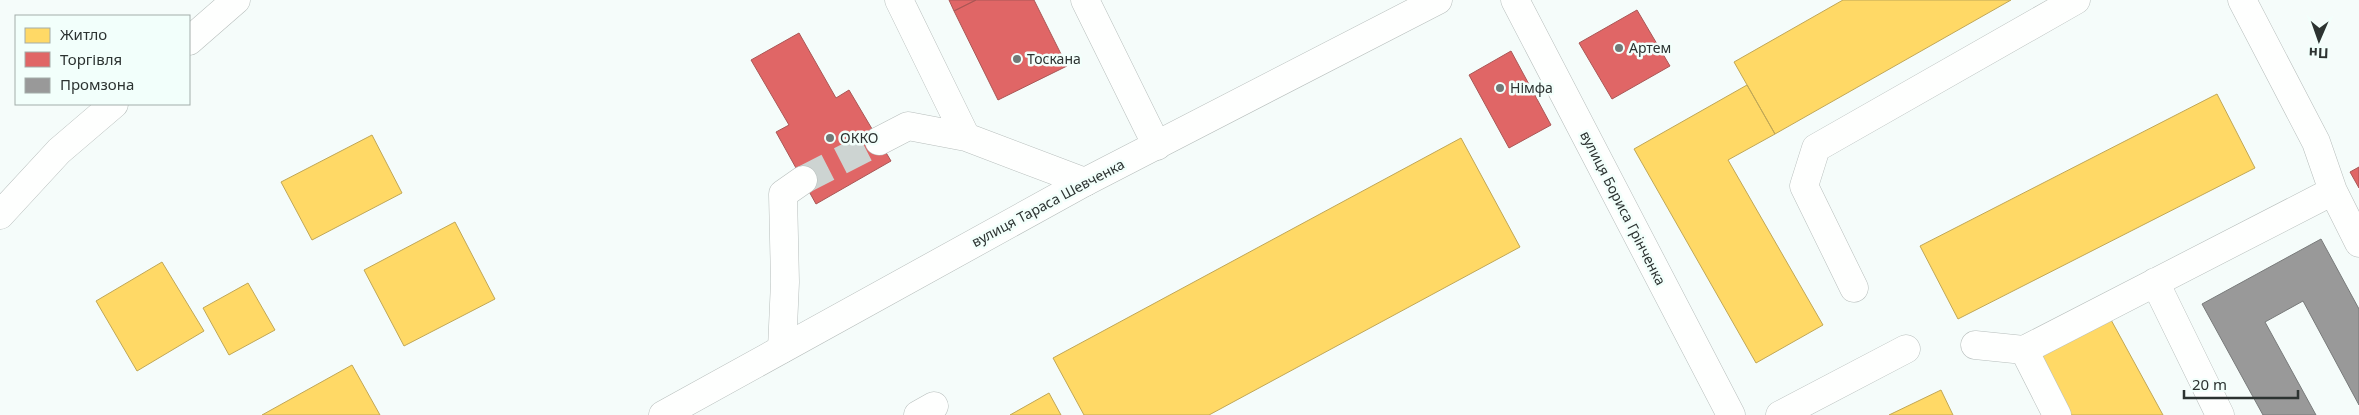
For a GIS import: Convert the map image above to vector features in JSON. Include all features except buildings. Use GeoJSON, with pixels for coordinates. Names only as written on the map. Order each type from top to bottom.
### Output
{"type":"FeatureCollection","features":[{"type":"Feature","properties":{"kind":"main road"},"geometry":{"type":"LineString","coordinates":[[190,40],[236,0]]}},
{"type":"Feature","properties":{"kind":"main road"},"geometry":{"type":"LineString","coordinates":[[899,0],[966,137]]}},
{"type":"Feature","properties":{"kind":"main road"},"geometry":{"type":"LineString","coordinates":[[1085,0],[1156,146]]}},
{"type":"Feature","properties":{"kind":"main road","name":"вулиця Тараса Шевченка"},"geometry":{"type":"LineString","coordinates":[[663,415],[1084,182],[1438,0]]}},
{"type":"Feature","properties":{"kind":"main road","name":"вулиця Бориса Грінченка"},"geometry":{"type":"LineString","coordinates":[[1515,0],[1731,415]]}},
{"type":"Feature","properties":{"kind":"main road"},"geometry":{"type":"LineString","coordinates":[[1854,288],[1804,186],[1816,148],[2076,0]]}},
{"type":"Feature","properties":{"kind":"main road"},"geometry":{"type":"LineString","coordinates":[[2242,0],[2316,142],[2333,191],[2359,243]]}},
{"type":"Feature","properties":{"kind":"main road"},"geometry":{"type":"LineString","coordinates":[[0,215],[59,151],[113,105]]}},
{"type":"Feature","properties":{"kind":"main road"},"geometry":{"type":"LineString","coordinates":[[879,140],[908,126],[966,137],[1084,182]]}},
{"type":"Feature","properties":{"kind":"main road"},"geometry":{"type":"LineString","coordinates":[[782,349],[785,282],[783,194],[803,180]]}},
{"type":"Feature","properties":{"kind":"main road"},"geometry":{"type":"LineString","coordinates":[[1975,345],[2024,350],[2333,191]]}},
{"type":"Feature","properties":{"kind":"main road"},"geometry":{"type":"LineString","coordinates":[[2155,282],[2220,415]]}},
{"type":"Feature","properties":{"kind":"main road"},"geometry":{"type":"LineString","coordinates":[[1780,415],[1906,349]]}},
{"type":"Feature","properties":{"kind":"main road"},"geometry":{"type":"LineString","coordinates":[[2024,350],[2057,415]]}},
{"type":"Feature","properties":{"kind":"tunnel"},"geometry":{"type":"LineString","coordinates":[[803,180],[879,141]]}},
{"type":"Feature","properties":{"kind":"place","name":"Артем"},"geometry":{"type":"Point","coordinates":[1619,48]}},
{"type":"Feature","properties":{"kind":"place","name":"Тоскана"},"geometry":{"type":"Point","coordinates":[1017,59]}},
{"type":"Feature","properties":{"kind":"place","name":"Німфа"},"geometry":{"type":"Point","coordinates":[1500,88]}},
{"type":"Feature","properties":{"kind":"place","name":"ОККО"},"geometry":{"type":"Point","coordinates":[830,138]}}]}
